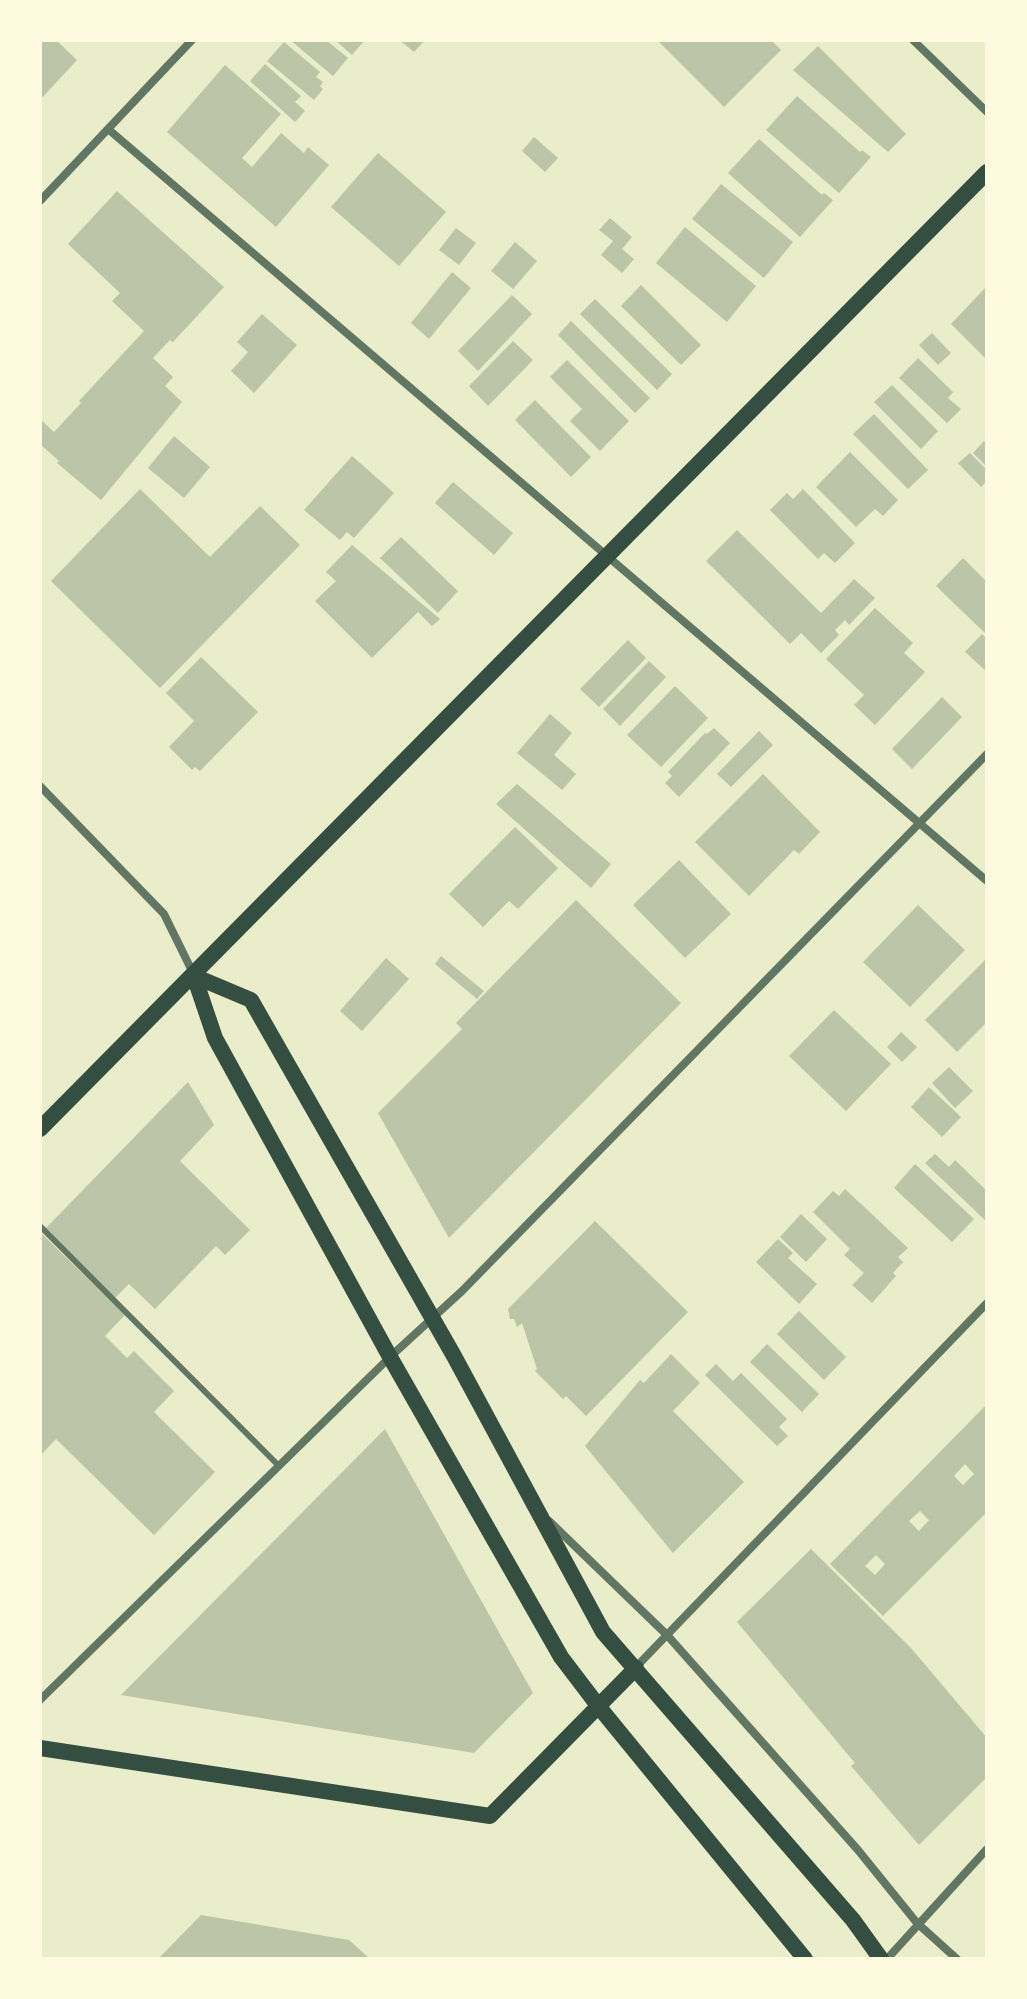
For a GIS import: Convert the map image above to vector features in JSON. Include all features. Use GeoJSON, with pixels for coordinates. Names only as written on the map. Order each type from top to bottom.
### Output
{"type":"FeatureCollection","features":[{"type":"Feature","properties":{"kind":"main road"},"geometry":{"type":"LineString","coordinates":[[40,1129],[987,172]]}},
{"type":"Feature","properties":{"kind":"main road"},"geometry":{"type":"LineString","coordinates":[[194,976],[251,1000],[454,1356],[603,1632],[884,1959]]}},
{"type":"Feature","properties":{"kind":"main road"},"geometry":{"type":"LineString","coordinates":[[194,976],[215,1038],[390,1357],[561,1657],[805,1959]]}},
{"type":"Feature","properties":{"kind":"main road"},"geometry":{"type":"LineString","coordinates":[[40,1748],[490,1816],[636,1668]]}},
{"type":"Feature","properties":{"kind":"street"},"geometry":{"type":"LineString","coordinates":[[40,201],[192,40]]}},
{"type":"Feature","properties":{"kind":"street"},"geometry":{"type":"LineString","coordinates":[[913,40],[987,112]]}},
{"type":"Feature","properties":{"kind":"street"},"geometry":{"type":"LineString","coordinates":[[108,129],[987,881]]}},
{"type":"Feature","properties":{"kind":"street"},"geometry":{"type":"LineString","coordinates":[[40,1700],[390,1357],[432,1321],[987,754]]}},
{"type":"Feature","properties":{"kind":"street"},"geometry":{"type":"LineString","coordinates":[[40,786],[164,914],[194,976]]}},
{"type":"Feature","properties":{"kind":"street"},"geometry":{"type":"LineString","coordinates":[[636,1668],[987,1303]]}},
{"type":"Feature","properties":{"kind":"street"},"geometry":{"type":"LineString","coordinates":[[535,1507],[667,1635],[847,1838],[917,1923],[957,1959]]}},
{"type":"Feature","properties":{"kind":"street"},"geometry":{"type":"LineString","coordinates":[[884,1959],[987,1849]]}},
{"type":"Feature","properties":{"kind":"lane"},"geometry":{"type":"LineString","coordinates":[[40,1226],[279,1466]]}},
{"type":"Feature","properties":{"kind":"building"},"geometry":{"type":"Polygon","coordinates":[[[40,40],[56,40],[77,60],[40,100],[40,40]]]}},
{"type":"Feature","properties":{"kind":"building"},"geometry":{"type":"Polygon","coordinates":[[[290,40],[326,40],[348,58],[333,76],[290,40]]]}},
{"type":"Feature","properties":{"kind":"building"},"geometry":{"type":"Polygon","coordinates":[[[335,40],[365,40],[352,55],[335,40]]]}},
{"type":"Feature","properties":{"kind":"building"},"geometry":{"type":"Polygon","coordinates":[[[399,40],[425,40],[414,52],[399,40]]]}},
{"type":"Feature","properties":{"kind":"building"},"geometry":{"type":"Polygon","coordinates":[[[657,40],[771,40],[781,50],[724,107],[657,40]]]}},
{"type":"Feature","properties":{"kind":"building"},"geometry":{"type":"Polygon","coordinates":[[[284,42],[320,72],[316,77],[323,82],[320,86],[323,89],[314,100],[267,61],[284,42]]]}},
{"type":"Feature","properties":{"kind":"building"},"geometry":{"type":"Polygon","coordinates":[[[818,46],[906,134],[888,152],[793,70],[818,46]]]}},
{"type":"Feature","properties":{"kind":"building"},"geometry":{"type":"Polygon","coordinates":[[[265,64],[301,96],[295,102],[305,111],[295,122],[250,81],[265,64]]]}},
{"type":"Feature","properties":{"kind":"building"},"geometry":{"type":"Polygon","coordinates":[[[225,65],[281,114],[242,158],[252,167],[281,133],[304,153],[308,147],[329,165],[276,227],[167,132],[225,65]]]}},
{"type":"Feature","properties":{"kind":"building"},"geometry":{"type":"Polygon","coordinates":[[[797,96],[860,152],[862,150],[871,157],[839,193],[766,130],[797,96]]]}},
{"type":"Feature","properties":{"kind":"building"},"geometry":{"type":"Polygon","coordinates":[[[534,137],[558,158],[545,172],[522,151],[534,137]]]}},
{"type":"Feature","properties":{"kind":"building"},"geometry":{"type":"Polygon","coordinates":[[[759,139],[822,195],[824,193],[833,200],[800,237],[728,173],[759,139]]]}},
{"type":"Feature","properties":{"kind":"building"},"geometry":{"type":"Polygon","coordinates":[[[378,153],[446,212],[399,266],[331,207],[378,153]]]}},
{"type":"Feature","properties":{"kind":"building"},"geometry":{"type":"Polygon","coordinates":[[[721,184],[793,242],[764,278],[692,219],[721,184]]]}},
{"type":"Feature","properties":{"kind":"building"},"geometry":{"type":"Polygon","coordinates":[[[117,191],[224,287],[173,342],[170,340],[153,358],[173,377],[165,386],[182,402],[101,500],[57,463],[59,461],[40,444],[40,419],[54,432],[144,331],[112,301],[120,293],[68,244],[117,191]]]}},
{"type":"Feature","properties":{"kind":"building"},"geometry":{"type":"Polygon","coordinates":[[[610,218],[632,237],[622,249],[634,259],[622,273],[601,255],[613,241],[599,230],[610,218]]]}},
{"type":"Feature","properties":{"kind":"building"},"geometry":{"type":"Polygon","coordinates":[[[685,227],[756,286],[727,322],[656,263],[685,227]]]}},
{"type":"Feature","properties":{"kind":"building"},"geometry":{"type":"Polygon","coordinates":[[[456,228],[476,243],[459,265],[439,250],[456,228]]]}},
{"type":"Feature","properties":{"kind":"building"},"geometry":{"type":"Polygon","coordinates":[[[515,242],[537,261],[513,289],[491,271],[515,242]]]}},
{"type":"Feature","properties":{"kind":"building"},"geometry":{"type":"Polygon","coordinates":[[[452,272],[471,288],[429,339],[411,323],[452,272]]]}},
{"type":"Feature","properties":{"kind":"building"},"geometry":{"type":"Polygon","coordinates":[[[641,285],[701,345],[681,365],[621,306],[641,285]]]}},
{"type":"Feature","properties":{"kind":"building"},"geometry":{"type":"Polygon","coordinates":[[[987,286],[987,360],[951,324],[987,286]]]}},
{"type":"Feature","properties":{"kind":"building"},"geometry":{"type":"Polygon","coordinates":[[[512,295],[532,314],[478,371],[458,351],[512,295]]]}},
{"type":"Feature","properties":{"kind":"building"},"geometry":{"type":"Polygon","coordinates":[[[595,299],[672,374],[657,390],[580,314],[595,299]]]}},
{"type":"Feature","properties":{"kind":"building"},"geometry":{"type":"Polygon","coordinates":[[[262,314],[297,345],[254,393],[231,371],[248,352],[237,342],[262,314]]]}},
{"type":"Feature","properties":{"kind":"building"},"geometry":{"type":"Polygon","coordinates":[[[571,321],[650,398],[635,413],[558,335],[571,321]]]}},
{"type":"Feature","properties":{"kind":"building"},"geometry":{"type":"Polygon","coordinates":[[[932,333],[951,353],[938,365],[919,345],[932,333]]]}},
{"type":"Feature","properties":{"kind":"building"},"geometry":{"type":"Polygon","coordinates":[[[513,341],[533,360],[488,406],[469,386],[513,341]]]}},
{"type":"Feature","properties":{"kind":"building"},"geometry":{"type":"Polygon","coordinates":[[[918,358],[953,392],[948,398],[961,409],[947,423],[899,378],[918,358]]]}},
{"type":"Feature","properties":{"kind":"building"},"geometry":{"type":"Polygon","coordinates":[[[567,360],[629,421],[600,451],[570,421],[582,409],[550,377],[567,360]]]}},
{"type":"Feature","properties":{"kind":"building"},"geometry":{"type":"Polygon","coordinates":[[[892,385],[938,431],[921,449],[874,402],[892,385]]]}},
{"type":"Feature","properties":{"kind":"building"},"geometry":{"type":"Polygon","coordinates":[[[535,400],[591,457],[571,477],[515,420],[535,400]]]}},
{"type":"Feature","properties":{"kind":"building"},"geometry":{"type":"Polygon","coordinates":[[[874,414],[928,470],[908,489],[853,434],[874,414]]]}},
{"type":"Feature","properties":{"kind":"building"},"geometry":{"type":"Polygon","coordinates":[[[174,436],[210,467],[184,498],[148,468],[174,436]]]}},
{"type":"Feature","properties":{"kind":"building"},"geometry":{"type":"Polygon","coordinates":[[[984,441],[987,444],[987,467],[973,453],[984,441]]]}},
{"type":"Feature","properties":{"kind":"building"},"geometry":{"type":"Polygon","coordinates":[[[850,452],[898,500],[883,516],[875,509],[856,527],[816,487],[850,452]]]}},
{"type":"Feature","properties":{"kind":"building"},"geometry":{"type":"Polygon","coordinates":[[[970,453],[987,470],[987,481],[981,487],[958,463],[970,453]]]}},
{"type":"Feature","properties":{"kind":"building"},"geometry":{"type":"Polygon","coordinates":[[[352,456],[394,493],[354,538],[347,532],[340,540],[304,510],[352,456]]]}},
{"type":"Feature","properties":{"kind":"building"},"geometry":{"type":"Polygon","coordinates":[[[453,482],[513,533],[494,555],[435,503],[453,482]]]}},
{"type":"Feature","properties":{"kind":"building"},"geometry":{"type":"Polygon","coordinates":[[[140,489],[210,557],[260,506],[300,545],[160,688],[51,581],[140,489]]]}},
{"type":"Feature","properties":{"kind":"building"},"geometry":{"type":"Polygon","coordinates":[[[803,489],[855,543],[835,563],[824,553],[818,559],[770,510],[787,493],[793,499],[803,489]]]}},
{"type":"Feature","properties":{"kind":"building"},"geometry":{"type":"Polygon","coordinates":[[[737,530],[821,613],[854,579],[875,598],[849,625],[845,620],[835,630],[839,635],[821,653],[801,633],[790,644],[706,561],[737,530]]]}},
{"type":"Feature","properties":{"kind":"building"},"geometry":{"type":"Polygon","coordinates":[[[401,537],[458,591],[438,613],[380,558],[401,537]]]}},
{"type":"Feature","properties":{"kind":"building"},"geometry":{"type":"Polygon","coordinates":[[[352,545],[440,619],[432,626],[418,612],[372,658],[315,601],[336,581],[326,572],[352,545]]]}},
{"type":"Feature","properties":{"kind":"building"},"geometry":{"type":"Polygon","coordinates":[[[963,558],[987,582],[987,635],[936,586],[963,558]]]}},
{"type":"Feature","properties":{"kind":"building"},"geometry":{"type":"Polygon","coordinates":[[[875,608],[913,643],[904,653],[925,672],[875,725],[854,705],[864,695],[826,659],[875,608]]]}},
{"type":"Feature","properties":{"kind":"building"},"geometry":{"type":"Polygon","coordinates":[[[982,634],[987,639],[987,672],[965,652],[982,634]]]}},
{"type":"Feature","properties":{"kind":"building"},"geometry":{"type":"Polygon","coordinates":[[[628,640],[646,658],[599,707],[580,689],[628,640]]]}},
{"type":"Feature","properties":{"kind":"building"},"geometry":{"type":"Polygon","coordinates":[[[201,657],[258,712],[200,771],[195,767],[192,770],[169,747],[194,721],[166,693],[201,657]]]}},
{"type":"Feature","properties":{"kind":"building"},"geometry":{"type":"Polygon","coordinates":[[[649,661],[666,677],[620,726],[603,709],[649,661]]]}},
{"type":"Feature","properties":{"kind":"building"},"geometry":{"type":"Polygon","coordinates":[[[675,686],[708,718],[661,767],[627,735],[675,686]]]}},
{"type":"Feature","properties":{"kind":"building"},"geometry":{"type":"Polygon","coordinates":[[[942,697],[962,717],[912,769],[892,749],[942,697]]]}},
{"type":"Feature","properties":{"kind":"building"},"geometry":{"type":"Polygon","coordinates":[[[550,714],[572,733],[554,755],[576,774],[562,790],[517,753],[550,714]]]}},
{"type":"Feature","properties":{"kind":"building"},"geometry":{"type":"Polygon","coordinates":[[[714,728],[730,743],[679,797],[665,783],[672,776],[668,772],[705,733],[714,728]]]}},
{"type":"Feature","properties":{"kind":"building"},"geometry":{"type":"Polygon","coordinates":[[[759,731],[773,745],[731,787],[717,774],[759,731]]]}},
{"type":"Feature","properties":{"kind":"building"},"geometry":{"type":"Polygon","coordinates":[[[763,774],[820,832],[799,854],[794,850],[749,896],[695,842],[763,774]]]}},
{"type":"Feature","properties":{"kind":"building"},"geometry":{"type":"Polygon","coordinates":[[[517,784],[611,864],[591,888],[496,804],[517,784]]]}},
{"type":"Feature","properties":{"kind":"building"},"geometry":{"type":"Polygon","coordinates":[[[515,827],[558,868],[518,909],[509,901],[483,927],[449,894],[515,827]]]}},
{"type":"Feature","properties":{"kind":"building"},"geometry":{"type":"Polygon","coordinates":[[[679,860],[731,914],[685,958],[633,905],[679,860]]]}},
{"type":"Feature","properties":{"kind":"building"},"geometry":{"type":"Polygon","coordinates":[[[576,900],[681,1003],[449,1238],[378,1113],[462,1029],[456,1023],[576,900]]]}},
{"type":"Feature","properties":{"kind":"building"},"geometry":{"type":"Polygon","coordinates":[[[918,905],[965,950],[910,1007],[863,962],[918,905]]]}},
{"type":"Feature","properties":{"kind":"building"},"geometry":{"type":"Polygon","coordinates":[[[441,956],[484,991],[477,999],[435,964],[441,956]]]}},
{"type":"Feature","properties":{"kind":"building"},"geometry":{"type":"Polygon","coordinates":[[[386,958],[409,979],[362,1031],[340,1011],[386,958]]]}},
{"type":"Feature","properties":{"kind":"building"},"geometry":{"type":"Polygon","coordinates":[[[987,958],[987,1022],[957,1052],[925,1020],[987,958]]]}},
{"type":"Feature","properties":{"kind":"building"},"geometry":{"type":"Polygon","coordinates":[[[834,1010],[891,1064],[846,1111],[789,1056],[834,1010]]]}},
{"type":"Feature","properties":{"kind":"building"},"geometry":{"type":"Polygon","coordinates":[[[901,1032],[917,1047],[902,1062],[887,1047],[901,1032]]]}},
{"type":"Feature","properties":{"kind":"building"},"geometry":{"type":"Polygon","coordinates":[[[949,1067],[973,1091],[955,1108],[932,1083],[949,1067]]]}},
{"type":"Feature","properties":{"kind":"building"},"geometry":{"type":"Polygon","coordinates":[[[188,1082],[214,1125],[180,1161],[250,1230],[225,1255],[216,1246],[155,1309],[129,1284],[115,1298],[45,1229],[188,1082]]]}},
{"type":"Feature","properties":{"kind":"building"},"geometry":{"type":"Polygon","coordinates":[[[929,1087],[961,1117],[942,1137],[911,1107],[929,1087]]]}},
{"type":"Feature","properties":{"kind":"building"},"geometry":{"type":"Polygon","coordinates":[[[935,1154],[949,1167],[955,1160],[987,1191],[987,1222],[925,1163],[935,1154]]]}},
{"type":"Feature","properties":{"kind":"building"},"geometry":{"type":"Polygon","coordinates":[[[915,1164],[974,1219],[952,1242],[894,1188],[915,1164]]]}},
{"type":"Feature","properties":{"kind":"building"},"geometry":{"type":"Polygon","coordinates":[[[845,1189],[908,1248],[898,1257],[903,1262],[893,1273],[896,1276],[872,1303],[852,1285],[864,1273],[844,1255],[850,1249],[813,1212],[833,1191],[839,1196],[845,1189]]]}},
{"type":"Feature","properties":{"kind":"building"},"geometry":{"type":"Polygon","coordinates":[[[801,1214],[827,1239],[806,1262],[780,1237],[801,1214]]]}},
{"type":"Feature","properties":{"kind":"building"},"geometry":{"type":"Polygon","coordinates":[[[595,1221],[688,1312],[586,1416],[566,1396],[563,1399],[535,1371],[537,1369],[522,1323],[517,1327],[514,1319],[510,1319],[508,1309],[595,1221]]]}},
{"type":"Feature","properties":{"kind":"building"},"geometry":{"type":"Polygon","coordinates":[[[40,1232],[125,1315],[105,1336],[127,1358],[134,1351],[174,1391],[154,1412],[215,1472],[154,1535],[56,1439],[40,1456],[40,1232]]]}},
{"type":"Feature","properties":{"kind":"building"},"geometry":{"type":"Polygon","coordinates":[[[778,1239],[793,1253],[788,1258],[817,1284],[799,1304],[756,1262],[778,1239]]]}},
{"type":"Feature","properties":{"kind":"building"},"geometry":{"type":"Polygon","coordinates":[[[799,1311],[846,1357],[824,1380],[777,1334],[799,1311]]]}},
{"type":"Feature","properties":{"kind":"building"},"geometry":{"type":"Polygon","coordinates":[[[767,1344],[819,1394],[802,1412],[750,1362],[767,1344]]]}},
{"type":"Feature","properties":{"kind":"building"},"geometry":{"type":"Polygon","coordinates":[[[671,1354],[700,1383],[673,1411],[744,1482],[673,1553],[585,1446],[640,1380],[644,1383],[671,1354]]]}},
{"type":"Feature","properties":{"kind":"building"},"geometry":{"type":"Polygon","coordinates":[[[716,1364],[733,1381],[741,1373],[787,1419],[779,1427],[788,1436],[777,1446],[705,1375],[716,1364]]]}},
{"type":"Feature","properties":{"kind":"building"},"geometry":{"type":"Polygon","coordinates":[[[987,1404],[987,1512],[883,1616],[830,1564],[987,1404]],[[965,1464],[954,1476],[963,1485],[974,1474],[965,1464]],[[920,1511],[909,1521],[919,1531],[929,1520],[920,1511]],[[876,1555],[865,1566],[875,1575],[885,1564],[876,1555]]]}},
{"type":"Feature","properties":{"kind":"building"},"geometry":{"type":"Polygon","coordinates":[[[385,1429],[533,1693],[474,1753],[121,1695],[385,1429]]]}},
{"type":"Feature","properties":{"kind":"building"},"geometry":{"type":"Polygon","coordinates":[[[811,1549],[911,1648],[987,1738],[987,1777],[919,1845],[851,1766],[855,1763],[737,1622],[811,1549]]]}},
{"type":"Feature","properties":{"kind":"building"},"geometry":{"type":"Polygon","coordinates":[[[201,1915],[349,1940],[370,1959],[158,1959],[201,1915]]]}}]}
